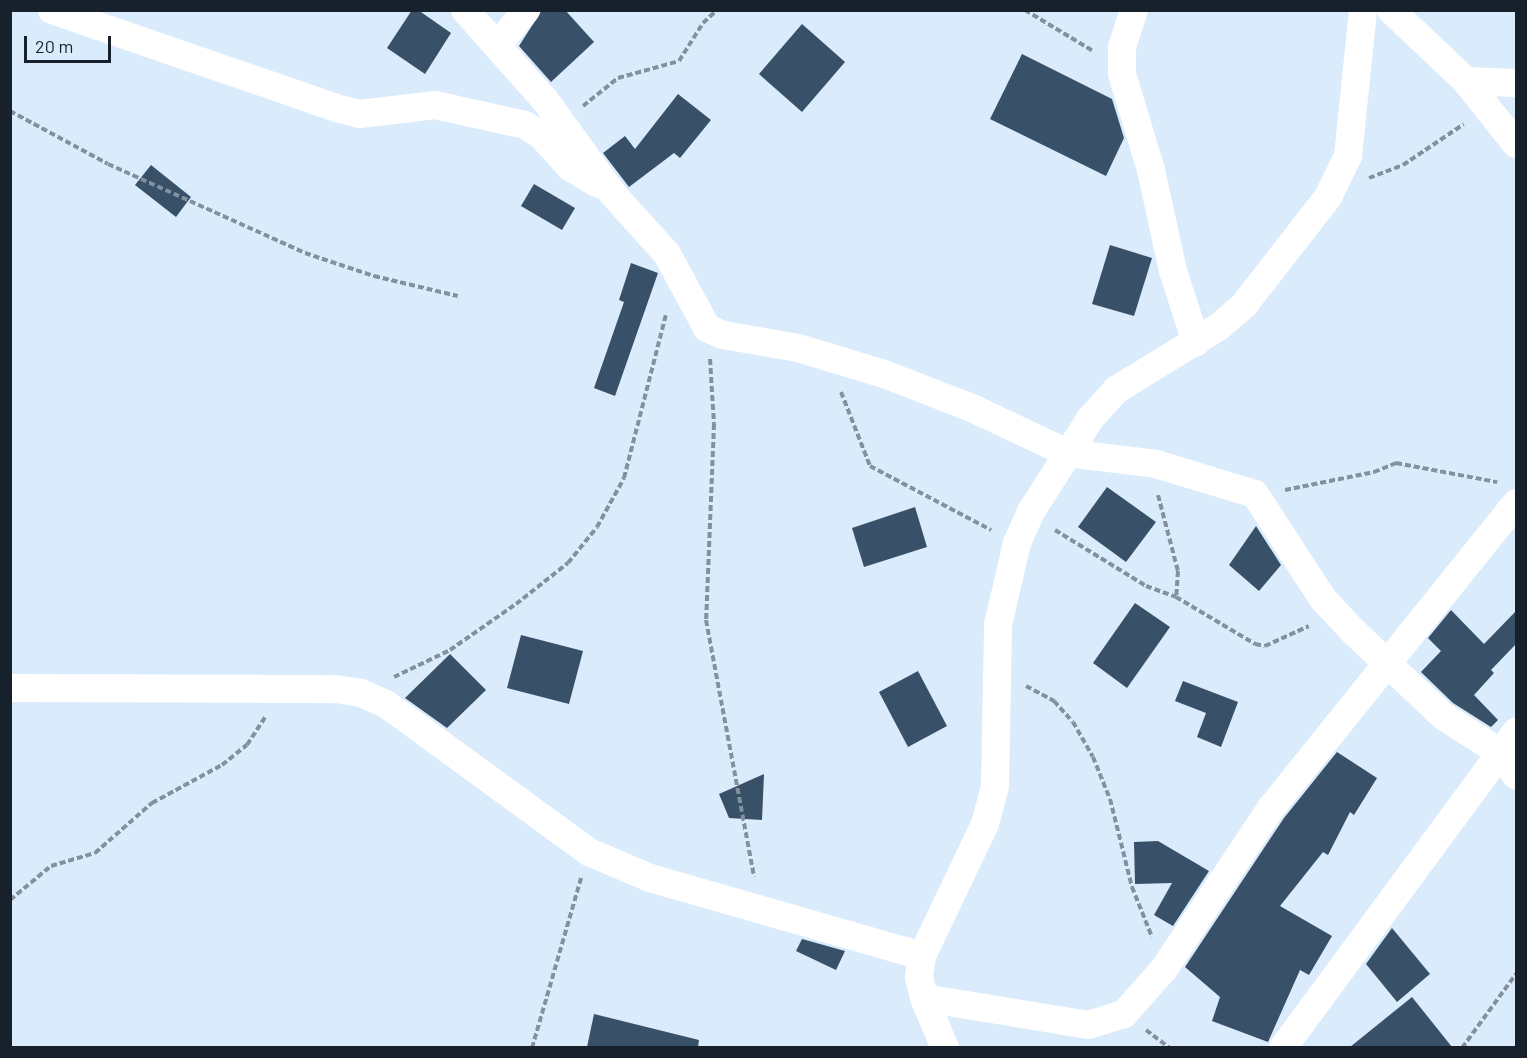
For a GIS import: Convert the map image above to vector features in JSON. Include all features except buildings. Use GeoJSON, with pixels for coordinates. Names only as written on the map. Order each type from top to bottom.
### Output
{"type":"FeatureCollection","features":[{"type":"Feature","properties":{"kind":"street"},"geometry":{"type":"LineString","coordinates":[[52,10],[160,45],[276,90],[344,110],[380,113],[435,105],[525,125],[541,135],[570,167],[612,193]]}},
{"type":"Feature","properties":{"kind":"street"},"geometry":{"type":"LineString","coordinates":[[465,10],[498,45],[564,126],[612,193],[667,254],[707,328],[723,335],[828,357],[972,408],[1067,453],[1156,464],[1254,494],[1337,614],[1443,716],[1511,753],[1283,1047]]}},
{"type":"Feature","properties":{"kind":"street"},"geometry":{"type":"LineString","coordinates":[[498,45],[526,10]]}},
{"type":"Feature","properties":{"kind":"street"},"geometry":{"type":"LineString","coordinates":[[1134,10],[1122,47],[1122,74],[1151,170],[1173,271],[1196,342]]}},
{"type":"Feature","properties":{"kind":"street"},"geometry":{"type":"LineString","coordinates":[[945,1047],[924,998],[919,977],[922,956],[985,824],[995,786],[998,625],[1017,543],[1032,510],[1067,453],[1116,390],[1196,342],[1244,305],[1328,197],[1348,156],[1363,10]]}},
{"type":"Feature","properties":{"kind":"street"},"geometry":{"type":"LineString","coordinates":[[1391,10],[1466,81],[1488,105],[1516,144]]}},
{"type":"Feature","properties":{"kind":"street"},"geometry":{"type":"LineString","coordinates":[[1466,81],[1516,83]]}},
{"type":"Feature","properties":{"kind":"street"},"geometry":{"type":"LineString","coordinates":[[924,998],[1088,1026],[1124,1014],[1164,969],[1271,808],[1389,665],[1511,494]]}},
{"type":"Feature","properties":{"kind":"street"},"geometry":{"type":"LineString","coordinates":[[10,688],[283,689],[361,693],[386,704],[589,852],[650,878],[922,956]]}},
{"type":"Feature","properties":{"kind":"path"},"geometry":{"type":"LineString","coordinates":[[564,126],[618,78],[679,61],[702,23],[717,10]]}},
{"type":"Feature","properties":{"kind":"path"},"geometry":{"type":"LineString","coordinates":[[1025,10],[1079,40],[1122,74]]}},
{"type":"Feature","properties":{"kind":"path"},"geometry":{"type":"LineString","coordinates":[[1328,197],[1403,165],[1488,105]]}},
{"type":"Feature","properties":{"kind":"path"},"geometry":{"type":"LineString","coordinates":[[10,111],[108,164],[305,253],[374,276],[458,296]]}},
{"type":"Feature","properties":{"kind":"path"},"geometry":{"type":"LineString","coordinates":[[361,693],[450,650],[506,611],[568,563],[597,527],[624,477],[678,272]]}},
{"type":"Feature","properties":{"kind":"path"},"geometry":{"type":"LineString","coordinates":[[707,328],[714,424],[706,621],[760,908]]}},
{"type":"Feature","properties":{"kind":"path"},"geometry":{"type":"LineString","coordinates":[[828,357],[870,466],[1017,543]]}},
{"type":"Feature","properties":{"kind":"path"},"geometry":{"type":"LineString","coordinates":[[1254,494],[1323,484],[1396,463],[1511,494]]}},
{"type":"Feature","properties":{"kind":"path"},"geometry":{"type":"LineString","coordinates":[[1156,464],[1159,505],[1178,572],[1176,597]]}},
{"type":"Feature","properties":{"kind":"path"},"geometry":{"type":"LineString","coordinates":[[1032,510],[1046,525],[1146,586],[1176,597],[1265,646],[1337,614]]}},
{"type":"Feature","properties":{"kind":"path"},"geometry":{"type":"LineString","coordinates":[[998,663],[1010,676],[1054,701],[1073,722],[1093,757],[1110,799],[1132,886],[1164,969]]}},
{"type":"Feature","properties":{"kind":"path"},"geometry":{"type":"LineString","coordinates":[[10,900],[51,866],[95,853],[152,803],[222,765],[247,745],[283,689]]}},
{"type":"Feature","properties":{"kind":"path"},"geometry":{"type":"LineString","coordinates":[[532,1047],[589,852]]}},
{"type":"Feature","properties":{"kind":"path"},"geometry":{"type":"LineString","coordinates":[[1462,1047],[1516,975]]}}]}
